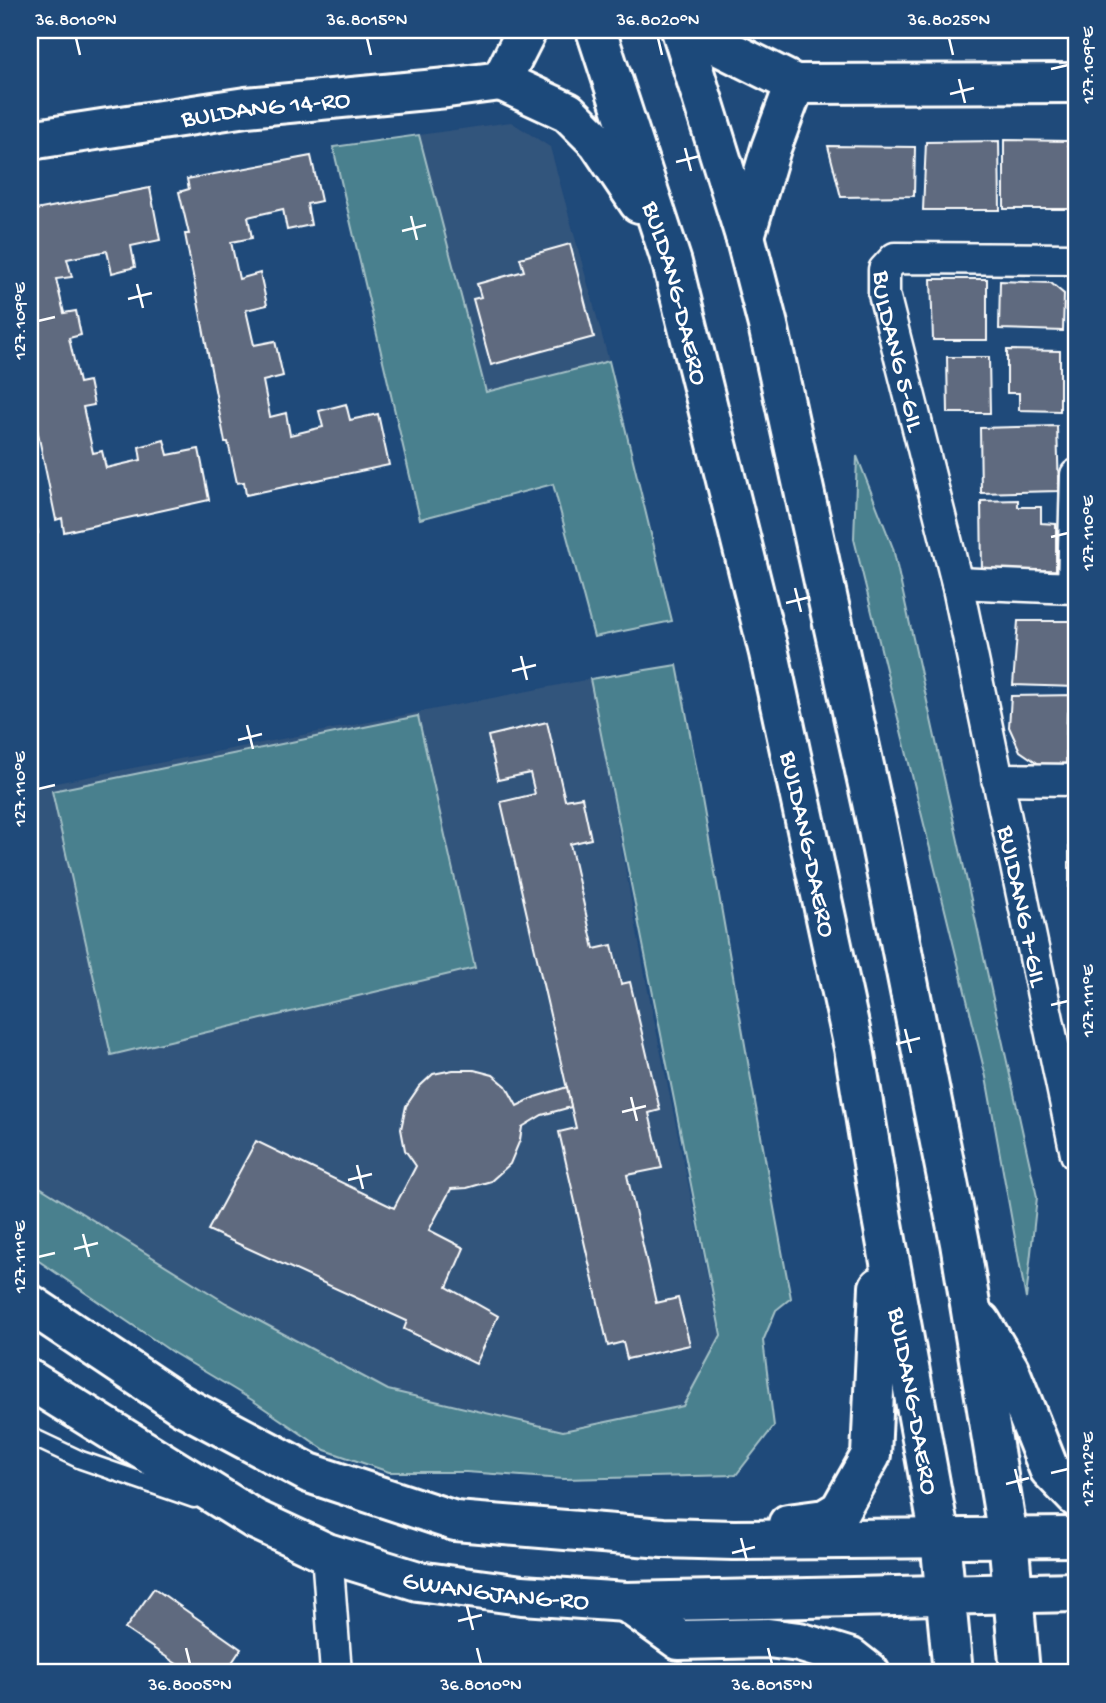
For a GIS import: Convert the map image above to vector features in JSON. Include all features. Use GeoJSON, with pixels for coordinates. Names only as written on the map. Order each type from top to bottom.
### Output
{"type":"FeatureCollection","features":[{"type":"Feature","properties":{"kind":"main road"},"geometry":{"type":"LineString","coordinates":[[527,30],[501,81],[569,112],[598,142],[664,239]]}},
{"type":"Feature","properties":{"kind":"main road","name":"BULDANG-DAERO"},"geometry":{"type":"LineString","coordinates":[[596,30],[664,239],[769,653],[854,1048],[940,1538],[953,1673]]}},
{"type":"Feature","properties":{"kind":"main road"},"geometry":{"type":"LineString","coordinates":[[681,30],[745,236],[768,325],[878,830],[970,1306],[1008,1537],[1020,1673]]}},
{"type":"Feature","properties":{"kind":"main road"},"geometry":{"type":"LineString","coordinates":[[702,30],[723,48],[795,84],[1076,83]]}},
{"type":"Feature","properties":{"kind":"main road","name":"BULDANG 14-RO"},"geometry":{"type":"LineString","coordinates":[[30,139],[246,107],[447,89],[501,81]]}},
{"type":"Feature","properties":{"kind":"main road"},"geometry":{"type":"LineString","coordinates":[[745,236],[771,148],[795,84]]}},
{"type":"Feature","properties":{"kind":"main road"},"geometry":{"type":"LineString","coordinates":[[733,1541],[759,1528],[825,1519],[840,1510],[871,1455],[882,1218]]}},
{"type":"Feature","properties":{"kind":"main road"},"geometry":{"type":"LineString","coordinates":[[30,1304],[181,1405],[309,1472],[455,1521],[733,1541],[1076,1537]]}},
{"type":"Feature","properties":{"kind":"main road"},"geometry":{"type":"LineString","coordinates":[[970,1306],[1009,1369],[1049,1469],[1076,1497]]}},
{"type":"Feature","properties":{"kind":"main road","name":"GWANGJANG-RO"},"geometry":{"type":"LineString","coordinates":[[30,1380],[254,1519],[327,1553],[418,1581],[522,1595],[626,1602],[1076,1592]]}},
{"type":"Feature","properties":{"kind":"main road"},"geometry":{"type":"LineString","coordinates":[[626,1602],[679,1640],[768,1638],[799,1642],[851,1658],[870,1673]]}},
{"type":"Feature","properties":{"kind":"street","name":"BULDANG 5-GIL"},"geometry":{"type":"LineString","coordinates":[[997,779],[957,583],[884,294],[884,270],[895,258],[1076,259]]}},
{"type":"Feature","properties":{"kind":"street"},"geometry":{"type":"LineString","coordinates":[[957,583],[1073,588],[1076,475]]}},
{"type":"Feature","properties":{"kind":"street"},"geometry":{"type":"LineString","coordinates":[[997,779],[1076,780]]}},
{"type":"Feature","properties":{"kind":"street","name":"BULDANG 7-GIL"},"geometry":{"type":"LineString","coordinates":[[997,779],[1076,1154]]}},
{"type":"Feature","properties":{"kind":"street"},"geometry":{"type":"LineString","coordinates":[[327,1553],[336,1673]]}},
{"type":"Feature","properties":{"kind":"lane"},"geometry":{"type":"LineString","coordinates":[[30,1436],[81,1460],[254,1519]]}},
{"type":"Feature","properties":{"kind":"shaded area"},"geometry":{"type":"Polygon","coordinates":[[[511,122],[550,147],[609,361],[486,392],[419,135],[511,122]]]}},
{"type":"Feature","properties":{"kind":"shaded area"},"geometry":{"type":"Polygon","coordinates":[[[590,679],[648,991],[720,1337],[683,1406],[564,1431],[388,1389],[227,1304],[30,1180],[30,788],[590,679]]]}},
{"type":"Feature","properties":{"kind":"green space"},"geometry":{"type":"Polygon","coordinates":[[[419,135],[486,392],[609,361],[672,621],[594,637],[553,484],[420,519],[333,147],[419,135]]]}},
{"type":"Feature","properties":{"kind":"green space"},"geometry":{"type":"Polygon","coordinates":[[[857,456],[893,548],[1037,1197],[1026,1299],[986,1077],[854,539],[857,456]]]}},
{"type":"Feature","properties":{"kind":"green space"},"geometry":{"type":"Polygon","coordinates":[[[677,665],[791,1298],[776,1310],[763,1341],[774,1426],[736,1475],[564,1479],[466,1472],[389,1472],[325,1450],[252,1400],[172,1352],[30,1255],[30,1181],[226,1303],[388,1390],[563,1431],[683,1406],[721,1335],[590,679],[677,665]]]}},
{"type":"Feature","properties":{"kind":"green space"},"geometry":{"type":"Polygon","coordinates":[[[418,716],[475,968],[111,1055],[52,791],[418,716]]]}},
{"type":"Feature","properties":{"kind":"building"},"geometry":{"type":"Polygon","coordinates":[[[1004,140],[1068,141],[1068,145],[1076,145],[1076,209],[1004,209],[1004,140]]]}},
{"type":"Feature","properties":{"kind":"building"},"geometry":{"type":"Polygon","coordinates":[[[999,141],[1000,210],[923,210],[926,142],[999,141]]]}},
{"type":"Feature","properties":{"kind":"building"},"geometry":{"type":"Polygon","coordinates":[[[828,146],[915,147],[914,196],[841,197],[828,146]]]}},
{"type":"Feature","properties":{"kind":"building"},"geometry":{"type":"Polygon","coordinates":[[[311,156],[321,201],[307,204],[311,225],[287,230],[283,209],[248,217],[252,238],[231,242],[239,279],[260,273],[267,305],[246,310],[254,345],[275,341],[283,376],[263,381],[270,417],[286,413],[290,435],[323,427],[319,411],[346,404],[350,420],[378,414],[389,465],[246,495],[244,482],[237,483],[228,442],[225,442],[185,234],[189,234],[179,192],[189,189],[187,179],[311,156]]]}},
{"type":"Feature","properties":{"kind":"building"},"geometry":{"type":"Polygon","coordinates":[[[150,188],[160,240],[131,246],[135,267],[112,273],[107,251],[67,259],[72,277],[56,279],[64,313],[76,311],[81,335],[69,338],[79,383],[89,381],[94,405],[83,407],[93,453],[102,451],[106,468],[141,460],[139,447],[164,440],[168,455],[199,449],[209,500],[64,532],[62,518],[56,520],[30,395],[30,211],[150,188]]]}},
{"type":"Feature","properties":{"kind":"building"},"geometry":{"type":"Polygon","coordinates":[[[570,244],[594,337],[491,365],[473,299],[481,297],[477,284],[524,271],[520,258],[570,244]]]}},
{"type":"Feature","properties":{"kind":"building"},"geometry":{"type":"Polygon","coordinates":[[[931,279],[987,279],[987,340],[933,340],[931,279]]]}},
{"type":"Feature","properties":{"kind":"building"},"geometry":{"type":"Polygon","coordinates":[[[1000,281],[1051,283],[1064,294],[1063,331],[999,329],[1000,281]]]}},
{"type":"Feature","properties":{"kind":"building"},"geometry":{"type":"Polygon","coordinates":[[[1007,350],[1060,351],[1060,411],[1019,410],[1019,393],[1007,393],[1007,350]]]}},
{"type":"Feature","properties":{"kind":"building"},"geometry":{"type":"Polygon","coordinates":[[[947,357],[989,357],[990,413],[948,413],[947,357]]]}},
{"type":"Feature","properties":{"kind":"building"},"geometry":{"type":"Polygon","coordinates":[[[1057,426],[1059,491],[981,493],[980,428],[1057,426]]]}},
{"type":"Feature","properties":{"kind":"building"},"geometry":{"type":"Polygon","coordinates":[[[30,487],[38,533],[30,535],[30,487]]]}},
{"type":"Feature","properties":{"kind":"building"},"geometry":{"type":"Polygon","coordinates":[[[1018,500],[1018,507],[1041,507],[1041,523],[1056,524],[1056,570],[982,571],[981,501],[1018,500]]]}},
{"type":"Feature","properties":{"kind":"building"},"geometry":{"type":"Polygon","coordinates":[[[1018,621],[1076,621],[1076,687],[1013,685],[1018,621]]]}},
{"type":"Feature","properties":{"kind":"building"},"geometry":{"type":"Polygon","coordinates":[[[1076,695],[1076,712],[1067,713],[1066,769],[1042,766],[1020,751],[1009,727],[1011,696],[1076,695]]]}},
{"type":"Feature","properties":{"kind":"building"},"geometry":{"type":"Polygon","coordinates":[[[547,722],[565,800],[582,797],[591,839],[570,844],[594,949],[612,945],[621,984],[630,982],[660,1110],[649,1113],[662,1168],[627,1175],[656,1303],[678,1298],[690,1345],[627,1359],[623,1342],[608,1346],[559,1132],[576,1128],[501,802],[535,794],[530,773],[498,780],[488,736],[547,722]]]}},
{"type":"Feature","properties":{"kind":"building"},"geometry":{"type":"Polygon","coordinates":[[[1069,819],[1076,819],[1076,900],[1069,899],[1069,819]]]}},
{"type":"Feature","properties":{"kind":"building"},"geometry":{"type":"Polygon","coordinates":[[[474,1070],[493,1075],[506,1086],[517,1106],[567,1087],[571,1107],[542,1115],[522,1127],[520,1140],[510,1164],[491,1181],[467,1188],[451,1189],[429,1230],[464,1248],[447,1287],[498,1316],[476,1364],[404,1329],[407,1321],[208,1230],[256,1141],[394,1208],[416,1166],[405,1150],[401,1129],[406,1106],[419,1087],[433,1074],[474,1070]]]}},
{"type":"Feature","properties":{"kind":"building"},"geometry":{"type":"Polygon","coordinates":[[[154,1588],[241,1649],[225,1673],[190,1673],[125,1629],[154,1588]]]}}]}
